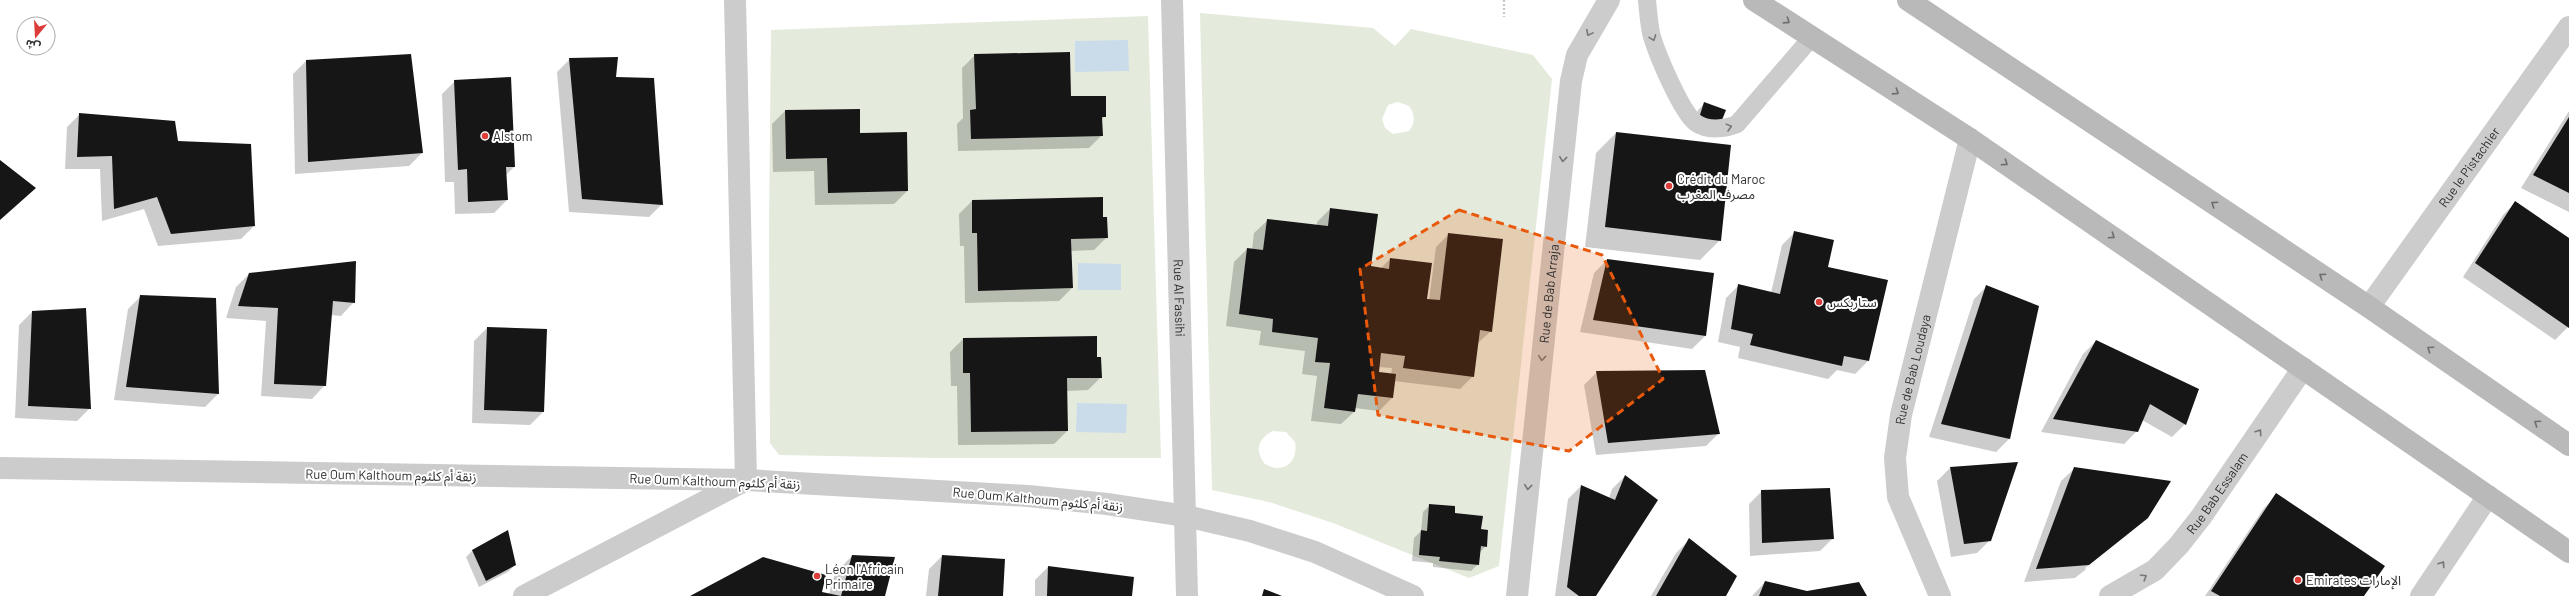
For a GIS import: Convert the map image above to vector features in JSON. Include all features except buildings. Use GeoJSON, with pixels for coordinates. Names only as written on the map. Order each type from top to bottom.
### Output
{"type":"FeatureCollection","features":[{"type":"Feature","properties":{"kind":"main road"},"geometry":{"type":"LineString","coordinates":[[1754,0],[1970,139],[2569,552]]}},
{"type":"Feature","properties":{"kind":"main road"},"geometry":{"type":"LineString","coordinates":[[1908,0],[2369,307],[2569,445]]}},
{"type":"Feature","properties":{"kind":"street"},"geometry":{"type":"LineString","coordinates":[[524,596],[746,480],[735,0]]}},
{"type":"Feature","properties":{"kind":"street","name":"Rue Al Fassihi"},"geometry":{"type":"LineString","coordinates":[[1172,0],[1186,516],[1186,596]]}},
{"type":"Feature","properties":{"kind":"street","name":"Rue de Bab Arraja"},"geometry":{"type":"LineString","coordinates":[[1517,596],[1571,81],[1577,55],[1609,0]]}},
{"type":"Feature","properties":{"kind":"street","name":"Rue le Pistachier"},"geometry":{"type":"LineString","coordinates":[[2369,307],[2569,27]]}},
{"type":"Feature","properties":{"kind":"street","name":"Rue de Bab Loudaya"},"geometry":{"type":"LineString","coordinates":[[1940,596],[1898,496],[1895,458],[1901,415],[1970,139]]}},
{"type":"Feature","properties":{"kind":"street","name":"Rue Bab Essalam"},"geometry":{"type":"LineString","coordinates":[[2110,596],[2155,570],[2179,545],[2201,517],[2303,368]]}},
{"type":"Feature","properties":{"kind":"street","name":"Rue Oum Kalthoum زنقة أم كلثوم"},"geometry":{"type":"LineString","coordinates":[[0,468],[746,480],[1028,496],[1107,504],[1186,516],[1250,531],[1315,552],[1413,596]]}},
{"type":"Feature","properties":{"kind":"street"},"geometry":{"type":"LineString","coordinates":[[2421,596],[2488,496]]}},
{"type":"Feature","properties":{"kind":"lane"},"geometry":{"type":"LineString","coordinates":[[1647,0],[1652,34],[1681,103],[1686,113],[1697,124],[1710,128],[1727,129],[1737,124],[1812,37]]}},
{"type":"Feature","properties":{"kind":"path"},"geometry":{"type":"LineString","coordinates":[[1504,0],[1504,17]]}},
{"type":"Feature","properties":{"kind":"highlighted area"},"geometry":{"type":"Polygon","coordinates":[[[1459,210],[1602,255],[1663,379],[1569,451],[1378,415],[1360,269],[1459,210]]]}},
{"type":"Feature","properties":{"kind":"shaded area"},"geometry":{"type":"Polygon","coordinates":[[[1200,13],[1373,28],[1395,46],[1411,29],[1533,55],[1552,79],[1499,566],[1469,578],[1333,523],[1269,502],[1212,490],[1200,13]],[[1398,102],[1388,105],[1382,119],[1385,128],[1393,134],[1409,131],[1413,124],[1414,118],[1413,112],[1409,106],[1398,102]],[[1330,208],[1328,226],[1267,219],[1263,250],[1247,248],[1239,314],[1273,319],[1272,332],[1318,338],[1315,361],[1330,363],[1324,408],[1355,412],[1358,394],[1379,372],[1381,353],[1405,356],[1403,368],[1480,330],[1492,331],[1503,239],[1448,233],[1440,300],[1427,299],[1432,263],[1390,258],[1389,269],[1371,266],[1377,214],[1330,208]],[[1273,431],[1268,434],[1259,445],[1260,454],[1265,464],[1278,468],[1288,465],[1295,455],[1295,442],[1286,432],[1273,431]],[[1429,504],[1427,531],[1421,530],[1419,555],[1440,557],[1439,561],[1479,564],[1481,546],[1487,547],[1488,530],[1481,529],[1482,516],[1455,513],[1455,506],[1429,504]]]}},
{"type":"Feature","properties":{"kind":"shaded area"},"geometry":{"type":"Polygon","coordinates":[[[1148,16],[1161,458],[934,458],[779,455],[770,443],[769,228],[771,30],[1148,16]],[[1070,52],[975,54],[976,109],[970,110],[971,138],[1071,96],[1070,52]],[[859,109],[785,110],[786,159],[827,158],[828,193],[908,191],[907,132],[860,133],[859,109]],[[1070,198],[972,200],[972,233],[977,233],[978,290],[1073,288],[1070,198]],[[1066,337],[963,338],[963,373],[970,373],[971,432],[1068,431],[1066,337]]]}},
{"type":"Feature","properties":{"kind":"water"},"geometry":{"type":"Polygon","coordinates":[[[1128,40],[1129,71],[1075,72],[1075,41],[1128,40]]]}},
{"type":"Feature","properties":{"kind":"water"},"geometry":{"type":"Polygon","coordinates":[[[1078,263],[1121,264],[1121,290],[1078,290],[1078,263]]]}},
{"type":"Feature","properties":{"kind":"water"},"geometry":{"type":"Polygon","coordinates":[[[1077,403],[1127,404],[1126,433],[1076,432],[1077,403]]]}},
{"type":"Feature","properties":{"kind":"place","name":"Alstom"},"geometry":{"type":"Point","coordinates":[485,136]}},
{"type":"Feature","properties":{"kind":"place","name":"Crédit du Maroc مصرف المغرب"},"geometry":{"type":"Point","coordinates":[1669,186]}},
{"type":"Feature","properties":{"kind":"place","name":"ستاربكس"},"geometry":{"type":"Point","coordinates":[1819,302]}},
{"type":"Feature","properties":{"kind":"place","name":"Léon l'Africain Primaire"},"geometry":{"type":"Point","coordinates":[817,576]}},
{"type":"Feature","properties":{"kind":"place","name":"Emirates الإمارات"},"geometry":{"type":"Point","coordinates":[2298,580]}}]}
